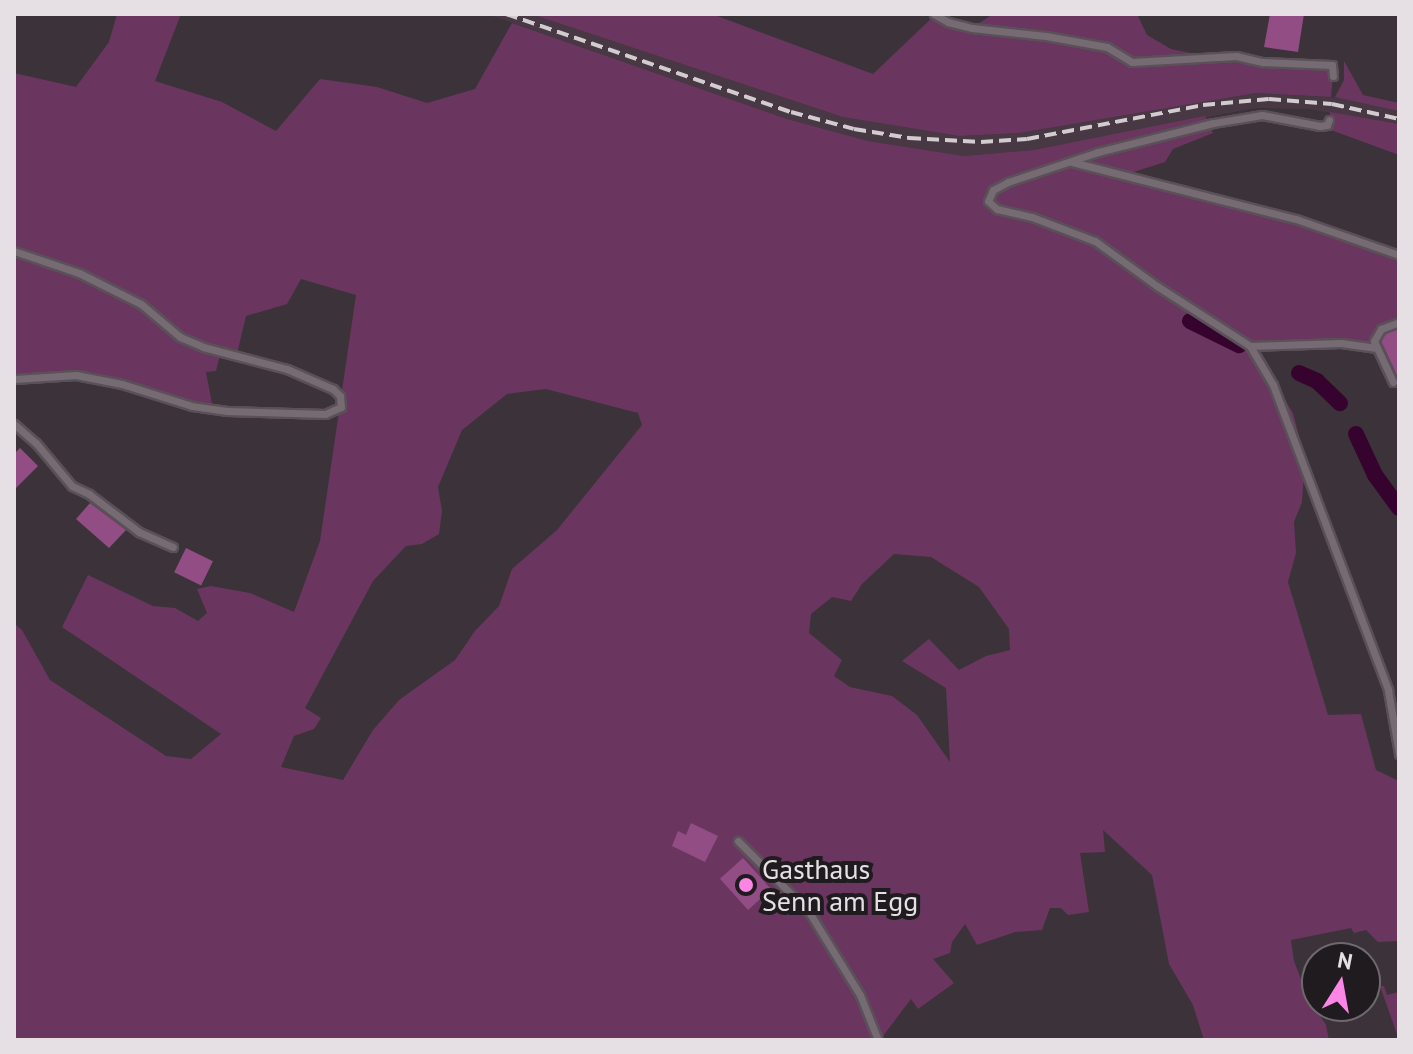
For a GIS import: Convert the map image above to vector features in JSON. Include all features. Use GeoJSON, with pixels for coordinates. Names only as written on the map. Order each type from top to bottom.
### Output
{"type":"FeatureCollection","features":[{"type":"Feature","properties":{"kind":"lane"},"geometry":{"type":"LineString","coordinates":[[934,14],[948,22],[972,28],[1107,47],[1132,62],[1236,56],[1263,62],[1332,65],[1333,76]]}},
{"type":"Feature","properties":{"kind":"lane"},"geometry":{"type":"LineString","coordinates":[[1329,120],[1327,125],[1320,126],[1262,115],[1098,152],[1008,182],[993,190],[988,201],[997,209],[1032,217],[1095,241],[1157,286],[1250,346],[1273,385],[1389,695],[1399,754]]}},
{"type":"Feature","properties":{"kind":"lane"},"geometry":{"type":"LineString","coordinates":[[1072,162],[1296,219],[1399,255]]}},
{"type":"Feature","properties":{"kind":"lane"},"geometry":{"type":"LineString","coordinates":[[14,251],[79,273],[141,304],[180,337],[203,347],[287,369],[333,389],[340,396],[341,407],[325,414],[227,411],[192,406],[122,384],[76,375],[14,379]]}},
{"type":"Feature","properties":{"kind":"lane"},"geometry":{"type":"LineString","coordinates":[[1393,382],[1375,348],[1378,332],[1399,322]]}},
{"type":"Feature","properties":{"kind":"lane"},"geometry":{"type":"LineString","coordinates":[[1250,346],[1341,343],[1375,348]]}},
{"type":"Feature","properties":{"kind":"lane"},"geometry":{"type":"LineString","coordinates":[[14,424],[36,443],[72,486],[89,494],[139,532],[173,547]]}},
{"type":"Feature","properties":{"kind":"lane"},"geometry":{"type":"LineString","coordinates":[[1389,695],[1399,706]]}},
{"type":"Feature","properties":{"kind":"lane"},"geometry":{"type":"LineString","coordinates":[[738,841],[809,912],[860,995],[878,1040]]}},
{"type":"Feature","properties":{"kind":"shaded area"},"geometry":{"type":"Polygon","coordinates":[[[117,14],[181,14],[155,81],[222,102],[276,131],[320,79],[377,87],[427,103],[475,89],[512,23],[787,119],[868,141],[964,156],[1034,150],[1205,116],[1213,133],[1173,149],[1165,162],[1124,175],[1259,209],[1399,258],[1399,318],[1376,330],[1368,344],[1251,346],[1293,413],[1305,459],[1302,502],[1294,522],[1296,553],[1288,582],[1328,715],[1361,714],[1376,770],[1399,781],[1399,941],[1378,942],[1366,930],[1354,933],[1351,928],[1291,940],[1301,979],[1301,1022],[1324,1022],[1329,1040],[1204,1040],[1193,1005],[1169,964],[1152,875],[1103,830],[1105,852],[1080,853],[1089,912],[1068,915],[1061,908],[1050,908],[1042,930],[1015,932],[977,945],[965,924],[952,942],[950,953],[933,959],[954,983],[918,1009],[911,999],[880,1040],[14,1040],[14,623],[22,630],[50,680],[166,756],[191,759],[221,734],[62,627],[88,575],[153,606],[175,608],[198,621],[207,613],[197,589],[211,586],[250,593],[294,612],[320,541],[356,295],[301,279],[287,304],[246,316],[237,354],[221,351],[216,371],[206,372],[213,409],[77,375],[14,379],[14,73],[76,87],[109,42],[117,14]],[[546,389],[507,394],[462,430],[438,487],[442,511],[439,534],[422,544],[406,546],[373,581],[305,708],[321,718],[314,729],[294,736],[281,767],[343,780],[373,730],[399,700],[455,660],[475,631],[499,606],[512,569],[557,530],[642,425],[638,413],[546,389]],[[894,554],[862,584],[851,601],[832,597],[811,614],[809,633],[842,660],[834,676],[850,687],[892,696],[917,715],[950,762],[946,688],[902,661],[929,639],[959,670],[986,656],[1010,650],[1009,629],[979,587],[931,557],[894,554]]]}},
{"type":"Feature","properties":{"kind":"shaded area"},"geometry":{"type":"Polygon","coordinates":[[[487,14],[531,14],[843,117],[959,136],[1019,133],[1256,93],[1344,98],[1399,111],[1399,124],[1308,109],[1256,108],[1034,150],[964,156],[868,141],[787,119],[487,14]]]}},
{"type":"Feature","properties":{"kind":"shaded area"},"geometry":{"type":"Polygon","coordinates":[[[531,14],[712,14],[873,74],[935,15],[972,28],[993,14],[1137,14],[1147,35],[1171,49],[1214,58],[1332,65],[1333,76],[1331,97],[1256,93],[1019,133],[959,136],[843,117],[531,14]]]}},
{"type":"Feature","properties":{"kind":"shaded area"},"geometry":{"type":"Polygon","coordinates":[[[1344,61],[1363,95],[1399,103],[1399,111],[1335,97],[1344,80],[1344,61]]]}},
{"type":"Feature","properties":{"kind":"shaded area"},"geometry":{"type":"Polygon","coordinates":[[[1330,112],[1399,124],[1399,155],[1320,126],[1329,120],[1330,112]]]}},
{"type":"Feature","properties":{"kind":"shaded area"},"geometry":{"type":"Polygon","coordinates":[[[1381,986],[1384,986],[1387,995],[1399,992],[1399,1040],[1381,986]]]}},
{"type":"Feature","properties":{"kind":"building"},"geometry":{"type":"Polygon","coordinates":[[[1270,14],[1304,14],[1298,52],[1264,47],[1270,14]]]}},
{"type":"Feature","properties":{"kind":"building"},"geometry":{"type":"Polygon","coordinates":[[[1399,329],[1399,380],[1381,341],[1385,334],[1399,329]]]}},
{"type":"Feature","properties":{"kind":"building"},"geometry":{"type":"Polygon","coordinates":[[[20,448],[38,466],[14,490],[14,454],[20,448]]]}},
{"type":"Feature","properties":{"kind":"building"},"geometry":{"type":"Polygon","coordinates":[[[90,503],[126,530],[109,548],[76,519],[90,503]]]}},
{"type":"Feature","properties":{"kind":"building"},"geometry":{"type":"Polygon","coordinates":[[[186,548],[213,561],[201,585],[174,572],[186,548]]]}},
{"type":"Feature","properties":{"kind":"building"},"geometry":{"type":"Polygon","coordinates":[[[691,823],[718,836],[705,862],[672,846],[678,831],[686,835],[691,823]]]}},
{"type":"Feature","properties":{"kind":"building"},"geometry":{"type":"Polygon","coordinates":[[[743,858],[771,889],[748,910],[720,879],[743,858]]]}},
{"type":"Feature","properties":{"kind":"waterway"},"geometry":{"type":"LineString","coordinates":[[1190,321],[1239,345]]}},
{"type":"Feature","properties":{"kind":"waterway"},"geometry":{"type":"LineString","coordinates":[[1299,373],[1317,381],[1340,403]]}},
{"type":"Feature","properties":{"kind":"waterway"},"geometry":{"type":"LineString","coordinates":[[1356,434],[1375,475],[1399,508]]}},
{"type":"Feature","properties":{"kind":"railway"},"geometry":{"type":"LineString","coordinates":[[506,14],[791,112],[854,129],[909,138],[981,142],[1027,139],[1203,105],[1269,99],[1332,104],[1399,119]]}},
{"type":"Feature","properties":{"kind":"place","name":"Gasthaus Senn am Egg"},"geometry":{"type":"Point","coordinates":[746,885]}}]}
